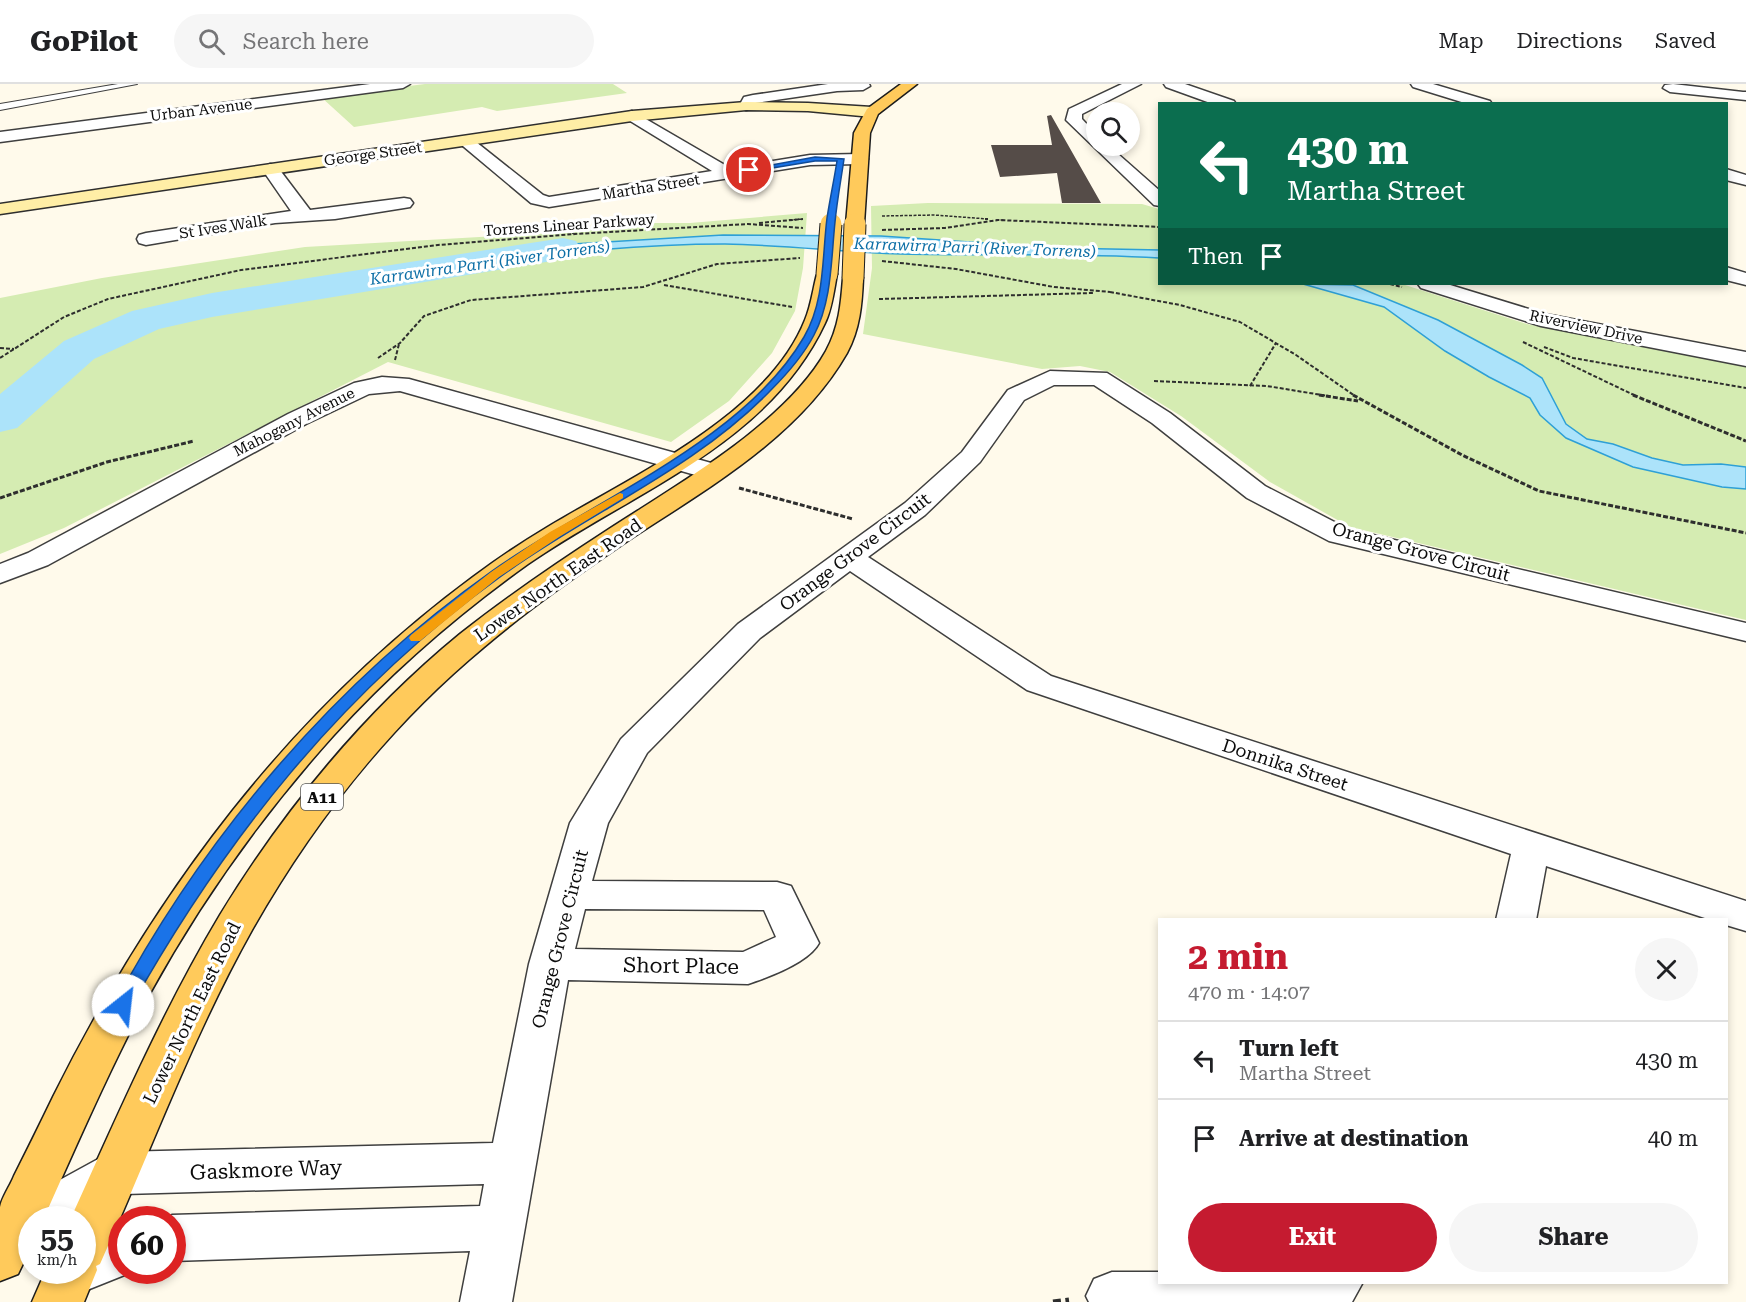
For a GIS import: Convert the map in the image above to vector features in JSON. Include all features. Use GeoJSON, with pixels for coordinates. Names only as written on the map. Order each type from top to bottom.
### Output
{"type":"FeatureCollection","features":[{"type":"Feature","properties":{"kind":"main road"},"geometry":{"type":"LineString","coordinates":[[867,98],[887,84]]}},
{"type":"Feature","properties":{"kind":"main road"},"geometry":{"type":"LineString","coordinates":[[867,98],[910,84]]}},
{"type":"Feature","properties":{"kind":"main road","name":"Lower North East Road"},"geometry":{"type":"LineString","coordinates":[[96,1221],[205,979],[241,914],[305,818],[347,766],[399,709],[480,634],[562,572],[713,472],[773,426],[817,379],[843,336],[854,288],[855,224],[867,98]]}},
{"type":"Feature","properties":{"kind":"main road"},"geometry":{"type":"LineString","coordinates":[[840,165],[843,141]]}},
{"type":"Feature","properties":{"kind":"main road","name":"Lower North East Road"},"geometry":{"type":"LineString","coordinates":[[30,1206],[102,1044],[163,935],[219,851],[287,766],[362,686],[464,598],[554,535],[677,461],[729,425],[768,389],[801,350],[819,313],[826,274],[832,215]]}},
{"type":"Feature","properties":{"kind":"street","name":"Urban Avenue"},"geometry":{"type":"LineString","coordinates":[[0,137],[403,84]]}},
{"type":"Feature","properties":{"kind":"street"},"geometry":{"type":"LineString","coordinates":[[1095,102],[1134,84]]}},
{"type":"Feature","properties":{"kind":"street"},"geometry":{"type":"LineString","coordinates":[[1171,84],[1223,102]]}},
{"type":"Feature","properties":{"kind":"street"},"geometry":{"type":"LineString","coordinates":[[1418,84],[1478,102]]}},
{"type":"Feature","properties":{"kind":"street"},"geometry":{"type":"LineString","coordinates":[[1670,88],[1743,95]]}},
{"type":"Feature","properties":{"kind":"street","name":"George Street"},"geometry":{"type":"LineString","coordinates":[[746,106],[848,117],[867,98]]}},
{"type":"Feature","properties":{"kind":"street","name":"George Street"},"geometry":{"type":"LineString","coordinates":[[0,210],[632,116],[867,98]]}},
{"type":"Feature","properties":{"kind":"street"},"geometry":{"type":"LineString","coordinates":[[1086,106],[1074,112],[1074,120],[1086,132]]}},
{"type":"Feature","properties":{"kind":"street"},"geometry":{"type":"LineString","coordinates":[[632,116],[729,174]]}},
{"type":"Feature","properties":{"kind":"street","name":"Martha Street"},"geometry":{"type":"LineString","coordinates":[[465,141],[537,199],[549,202],[815,159],[840,165],[860,159]]}},
{"type":"Feature","properties":{"kind":"street"},"geometry":{"type":"LineString","coordinates":[[1111,156],[1158,199]]}},
{"type":"Feature","properties":{"kind":"street"},"geometry":{"type":"LineString","coordinates":[[270,170],[301,210],[299,216]]}},
{"type":"Feature","properties":{"kind":"street"},"geometry":{"type":"LineString","coordinates":[[1728,175],[1746,180]]}},
{"type":"Feature","properties":{"kind":"street","name":"St Ives Walk"},"geometry":{"type":"LineString","coordinates":[[146,239],[404,203]]}},
{"type":"Feature","properties":{"kind":"street"},"geometry":{"type":"LineString","coordinates":[[1728,274],[1746,279]]}},
{"type":"Feature","properties":{"kind":"street","name":"Riverview Drive"},"geometry":{"type":"LineString","coordinates":[[1431,285],[1541,320],[1746,359]]}},
{"type":"Feature","properties":{"kind":"street","name":"Orange Grove Circuit"},"geometry":{"type":"LineString","coordinates":[[486,1302],[550,964],[589,823],[633,747],[749,631],[915,509],[971,457],[1016,395],[1050,378],[1099,378],[1161,418],[1256,492],[1339,535],[1746,632]]}},
{"type":"Feature","properties":{"kind":"street","name":"Mahogany Avenue"},"geometry":{"type":"LineString","coordinates":[[0,574],[38,559],[297,419],[362,388],[382,384],[401,384],[713,472]]}},
{"type":"Feature","properties":{"kind":"street","name":"Donnika Street"},"geometry":{"type":"LineString","coordinates":[[850,558],[1039,683],[1746,916]]}},
{"type":"Feature","properties":{"kind":"street"},"geometry":{"type":"LineString","coordinates":[[1516,918],[1531,847]]}},
{"type":"Feature","properties":{"kind":"street","name":"Short Place"},"geometry":{"type":"LineString","coordinates":[[550,964],[748,968],[799,943],[777,896],[570,895]]}},
{"type":"Feature","properties":{"kind":"street","name":"Gaskmore Way"},"geometry":{"type":"LineString","coordinates":[[62,1206],[117,1173],[511,1163]]}},
{"type":"Feature","properties":{"kind":"street"},"geometry":{"type":"LineString","coordinates":[[186,1238],[500,1228]]}},
{"type":"Feature","properties":{"kind":"street"},"geometry":{"type":"LineString","coordinates":[[1112,1296],[1318,1297],[1335,1284]]}},
{"type":"Feature","properties":{"kind":"lane"},"geometry":{"type":"LineString","coordinates":[[0,107],[133,84]]}},
{"type":"Feature","properties":{"kind":"path"},"geometry":{"type":"LineString","coordinates":[[874,230],[945,228],[998,220],[1158,227]]}},
{"type":"Feature","properties":{"kind":"path","name":"Torrens Linear Parkway"},"geometry":{"type":"LineString","coordinates":[[0,358],[64,317],[108,299],[263,267],[438,246],[575,234],[748,224],[810,228]]}},
{"type":"Feature","properties":{"kind":"path"},"geometry":{"type":"LineString","coordinates":[[663,284],[706,267],[740,261],[809,258]]}},
{"type":"Feature","properties":{"kind":"path"},"geometry":{"type":"LineString","coordinates":[[877,260],[956,269],[1054,287],[1110,292],[1180,305],[1240,322],[1276,343],[1362,401],[1462,455],[1539,491],[1746,533]]}},
{"type":"Feature","properties":{"kind":"path"},"geometry":{"type":"LineString","coordinates":[[376,359],[400,343],[424,316],[471,300],[663,284],[765,301],[819,313]]}},
{"type":"Feature","properties":{"kind":"path"},"geometry":{"type":"LineString","coordinates":[[854,288],[910,300],[1110,292]]}},
{"type":"Feature","properties":{"kind":"path"},"geometry":{"type":"LineString","coordinates":[[1521,341],[1642,399],[1746,441]]}},
{"type":"Feature","properties":{"kind":"path"},"geometry":{"type":"LineString","coordinates":[[394,364],[400,343]]}},
{"type":"Feature","properties":{"kind":"path"},"geometry":{"type":"LineString","coordinates":[[1250,386],[1276,343]]}},
{"type":"Feature","properties":{"kind":"path"},"geometry":{"type":"LineString","coordinates":[[0,348],[15,349]]}},
{"type":"Feature","properties":{"kind":"path"},"geometry":{"type":"LineString","coordinates":[[1099,378],[1250,386],[1362,401]]}},
{"type":"Feature","properties":{"kind":"path"},"geometry":{"type":"LineString","coordinates":[[0,498],[106,462],[197,440]]}},
{"type":"Feature","properties":{"kind":"path"},"geometry":{"type":"LineString","coordinates":[[747,490],[889,529]]}},
{"type":"Feature","properties":{"kind":"green space"},"geometry":{"type":"Polygon","coordinates":[[[425,84],[613,84],[627,93],[497,111],[482,107],[354,127],[321,97],[425,84]]]}},
{"type":"Feature","properties":{"kind":"green space"},"geometry":{"type":"Polygon","coordinates":[[[928,203],[1142,204],[1158,209],[1158,285],[1405,285],[1527,324],[1746,366],[1746,620],[1350,527],[1270,482],[1181,416],[1110,372],[1080,366],[1042,369],[863,334],[872,268],[871,206],[928,203]]]}},
{"type":"Feature","properties":{"kind":"green space"},"geometry":{"type":"Polygon","coordinates":[[[807,213],[803,268],[795,311],[772,353],[729,401],[671,442],[388,362],[64,528],[0,554],[0,298],[102,278],[305,247],[550,233],[615,223],[690,223],[807,213]]]}},
{"type":"Feature","properties":{"kind":"water"},"geometry":{"type":"Polygon","coordinates":[[[723,235],[881,236],[1060,248],[1158,250],[1158,258],[901,254],[694,244],[600,250],[476,263],[556,245],[723,235]]]}},
{"type":"Feature","properties":{"kind":"water"},"geometry":{"type":"Polygon","coordinates":[[[1307,285],[1353,285],[1438,320],[1542,378],[1566,424],[1587,439],[1613,444],[1652,458],[1683,465],[1721,464],[1746,467],[1746,489],[1722,487],[1633,467],[1566,438],[1540,415],[1530,398],[1445,351],[1384,307],[1307,285]]]}},
{"type":"Feature","properties":{"kind":"building"},"geometry":{"type":"Polygon","coordinates":[[[1051,115],[1101,203],[1062,203],[1057,173],[1000,177],[991,145],[1052,145],[1047,116],[1051,115]]]}},
{"type":"Feature","properties":{"kind":"waterway","name":"Karrawirra Parri (River Torrens)"},"geometry":{"type":"LineString","coordinates":[[0,418],[79,350],[146,320],[212,305],[563,249]]}},
{"type":"Feature","properties":{"kind":"slow traffic"},"geometry":{"type":"LineString","coordinates":[[415,638],[495,574],[554,535],[620,496]]}},
{"type":"Feature","properties":{"kind":"route"},"geometry":{"type":"LineString","coordinates":[[123,1005],[163,935],[219,851],[279,775],[362,686],[430,625],[495,574],[554,535],[660,473],[708,440],[746,411],[787,369],[810,335],[823,300],[831,218],[840,159],[815,159],[749,170]]}}]}
